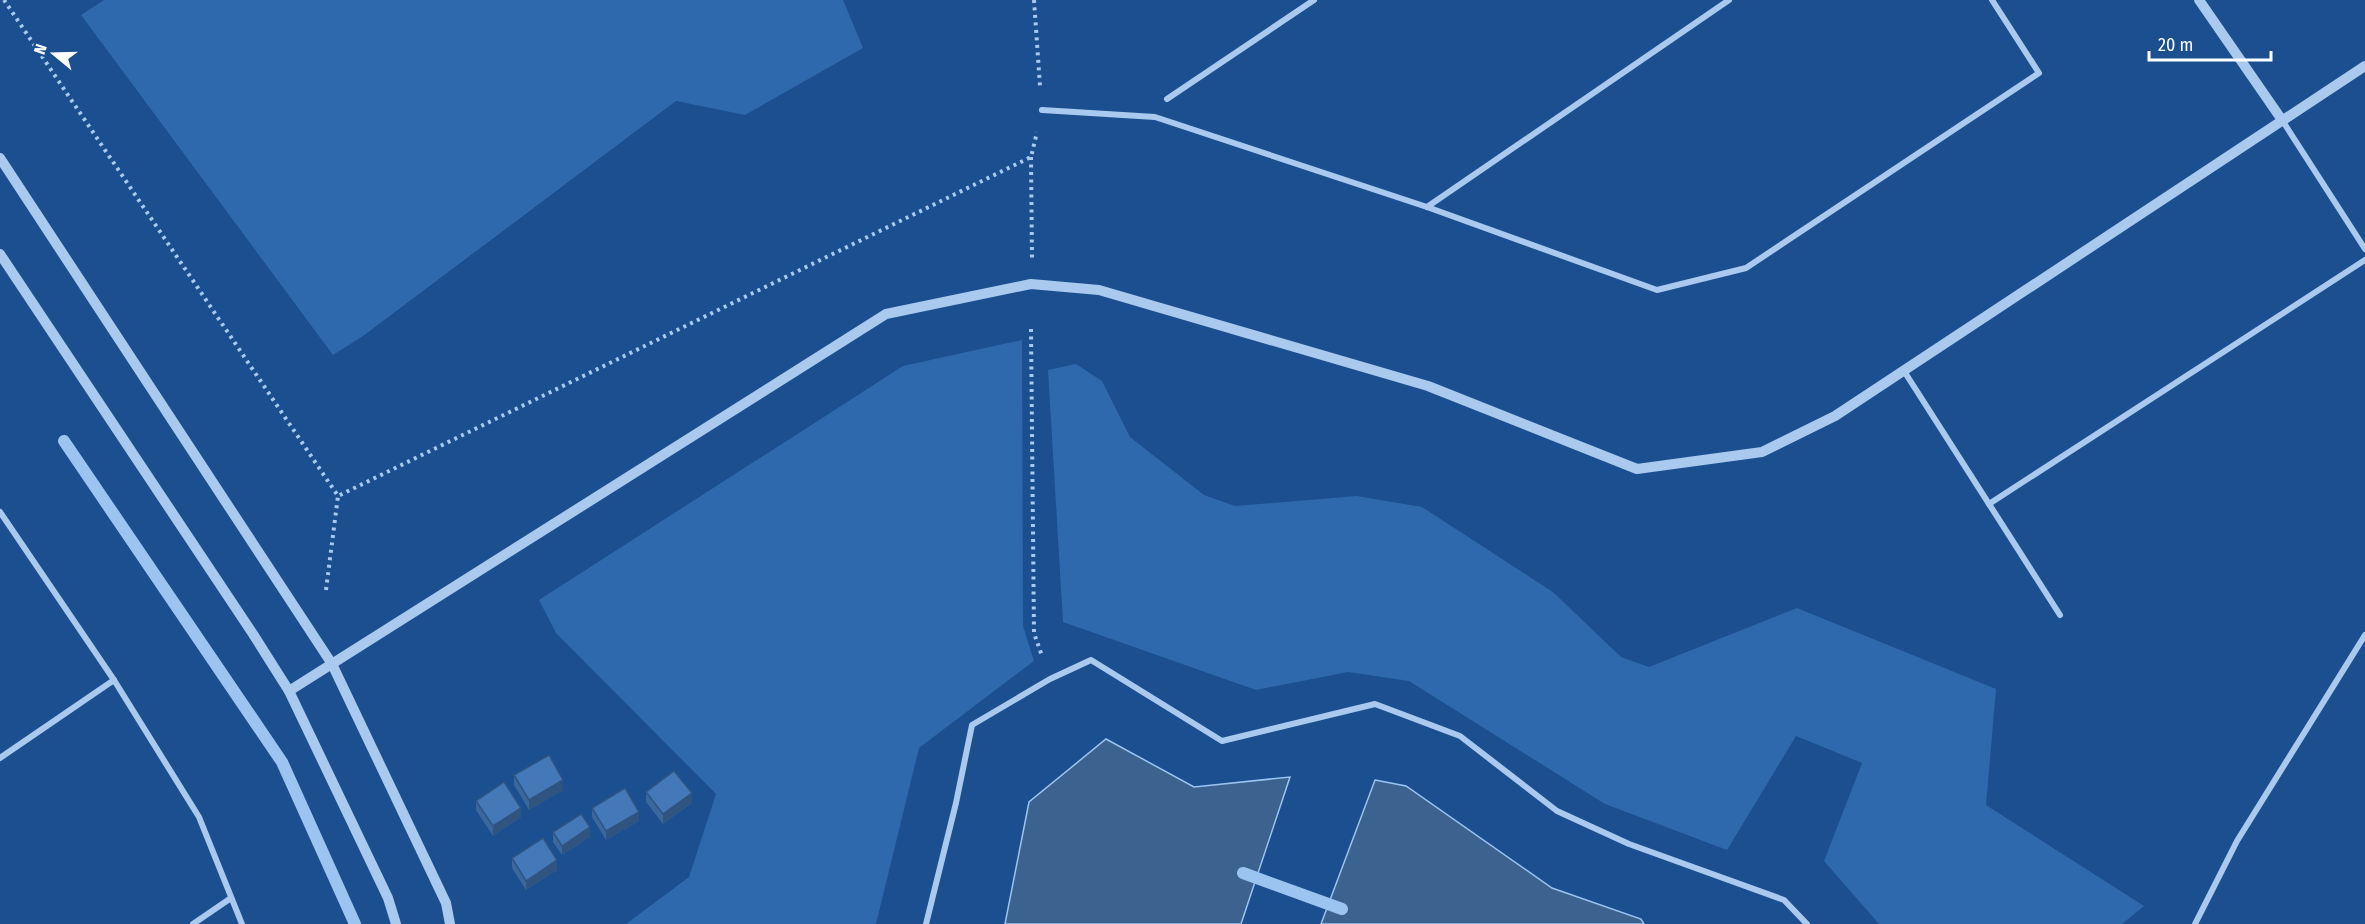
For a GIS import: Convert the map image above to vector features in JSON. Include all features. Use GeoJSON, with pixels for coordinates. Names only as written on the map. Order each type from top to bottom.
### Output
{"type":"FeatureCollection","features":[{"type":"Feature","properties":{"kind":"street"},"geometry":{"type":"LineString","coordinates":[[1167,99],[1314,0]]}},
{"type":"Feature","properties":{"kind":"street"},"geometry":{"type":"LineString","coordinates":[[1427,207],[1729,0]]}},
{"type":"Feature","properties":{"kind":"street"},"geometry":{"type":"LineString","coordinates":[[1042,111],[1155,117],[1427,207],[1657,290],[1746,268],[2039,73],[1992,0]]}},
{"type":"Feature","properties":{"kind":"street"},"geometry":{"type":"LineString","coordinates":[[2199,0],[2282,120],[2365,249]]}},
{"type":"Feature","properties":{"kind":"street"},"geometry":{"type":"LineString","coordinates":[[289,691],[886,314],[1030,284],[1099,290],[1428,386],[1637,469],[1762,452],[1835,417],[2365,66]]}},
{"type":"Feature","properties":{"kind":"street"},"geometry":{"type":"LineString","coordinates":[[0,158],[332,664],[446,903],[450,924]]}},
{"type":"Feature","properties":{"kind":"street"},"geometry":{"type":"LineString","coordinates":[[0,254],[289,691],[388,898],[396,924]]}},
{"type":"Feature","properties":{"kind":"street"},"geometry":{"type":"LineString","coordinates":[[1989,504],[2365,260]]}},
{"type":"Feature","properties":{"kind":"street"},"geometry":{"type":"LineString","coordinates":[[1904,371],[2060,615]]}},
{"type":"Feature","properties":{"kind":"street"},"geometry":{"type":"LineString","coordinates":[[0,512],[114,680],[199,817],[242,924]]}},
{"type":"Feature","properties":{"kind":"street"},"geometry":{"type":"LineString","coordinates":[[2195,924],[2237,841],[2365,635]]}},
{"type":"Feature","properties":{"kind":"street"},"geometry":{"type":"LineString","coordinates":[[926,924],[956,803],[972,725],[1050,679],[1091,660],[1222,741],[1375,704],[1460,736],[1557,811],[1629,844],[1784,900],[1807,924]]}},
{"type":"Feature","properties":{"kind":"street"},"geometry":{"type":"LineString","coordinates":[[0,758],[114,680]]}},
{"type":"Feature","properties":{"kind":"street"},"geometry":{"type":"LineString","coordinates":[[193,924],[231,898]]}},
{"type":"Feature","properties":{"kind":"path"},"geometry":{"type":"LineString","coordinates":[[4,0],[338,496],[326,591]]}},
{"type":"Feature","properties":{"kind":"path"},"geometry":{"type":"LineString","coordinates":[[1032,259],[1031,157],[1042,111],[1034,0]]}},
{"type":"Feature","properties":{"kind":"path"},"geometry":{"type":"LineString","coordinates":[[338,496],[1031,157]]}},
{"type":"Feature","properties":{"kind":"path"},"geometry":{"type":"LineString","coordinates":[[1030,329],[1034,633],[1050,679]]}},
{"type":"Feature","properties":{"kind":"shaded area"},"geometry":{"type":"Polygon","coordinates":[[[104,0],[843,0],[863,48],[745,115],[676,101],[363,336],[333,355],[81,15],[104,0]]]}},
{"type":"Feature","properties":{"kind":"shaded area"},"geometry":{"type":"Polygon","coordinates":[[[1022,340],[1023,626],[1034,661],[919,748],[876,924],[626,924],[689,877],[716,794],[556,633],[539,600],[903,366],[1022,340]]]}},
{"type":"Feature","properties":{"kind":"shaded area"},"geometry":{"type":"Polygon","coordinates":[[[1076,364],[1102,381],[1130,437],[1204,495],[1235,506],[1357,496],[1422,507],[1553,592],[1621,657],[1649,667],[1797,608],[1996,689],[1986,805],[2144,906],[2122,924],[1879,924],[1824,861],[1862,763],[1796,736],[1727,850],[1605,804],[1409,681],[1348,672],[1256,690],[1063,622],[1048,370],[1076,364]]]}},
{"type":"Feature","properties":{"kind":"shaded area"},"geometry":{"type":"Polygon","coordinates":[[[1106,739],[1194,787],[1290,777],[1241,924],[1005,924],[1029,802],[1106,739]]]}},
{"type":"Feature","properties":{"kind":"shaded area"},"geometry":{"type":"Polygon","coordinates":[[[1375,780],[1406,786],[1552,888],[1641,919],[1644,924],[1321,924],[1375,780]]]}},
{"type":"Feature","properties":{"kind":"building"},"geometry":{"type":"Polygon","coordinates":[[[549,755],[563,780],[529,800],[514,775],[549,755]]]}},
{"type":"Feature","properties":{"kind":"building"},"geometry":{"type":"Polygon","coordinates":[[[674,771],[692,793],[663,814],[646,792],[674,771]]]}},
{"type":"Feature","properties":{"kind":"building"},"geometry":{"type":"Polygon","coordinates":[[[504,782],[521,808],[493,826],[476,801],[504,782]]]}},
{"type":"Feature","properties":{"kind":"building"},"geometry":{"type":"Polygon","coordinates":[[[625,788],[639,812],[606,831],[592,808],[625,788]]]}},
{"type":"Feature","properties":{"kind":"building"},"geometry":{"type":"Polygon","coordinates":[[[581,814],[590,827],[562,846],[553,832],[581,814]]]}},
{"type":"Feature","properties":{"kind":"building"},"geometry":{"type":"Polygon","coordinates":[[[543,838],[557,860],[526,881],[512,858],[543,838]]]}},
{"type":"Feature","properties":{"kind":"waterway"},"geometry":{"type":"LineString","coordinates":[[64,441],[282,762],[355,924]]}},
{"type":"Feature","properties":{"kind":"waterway"},"geometry":{"type":"LineString","coordinates":[[1243,873],[1342,909]]}}]}
